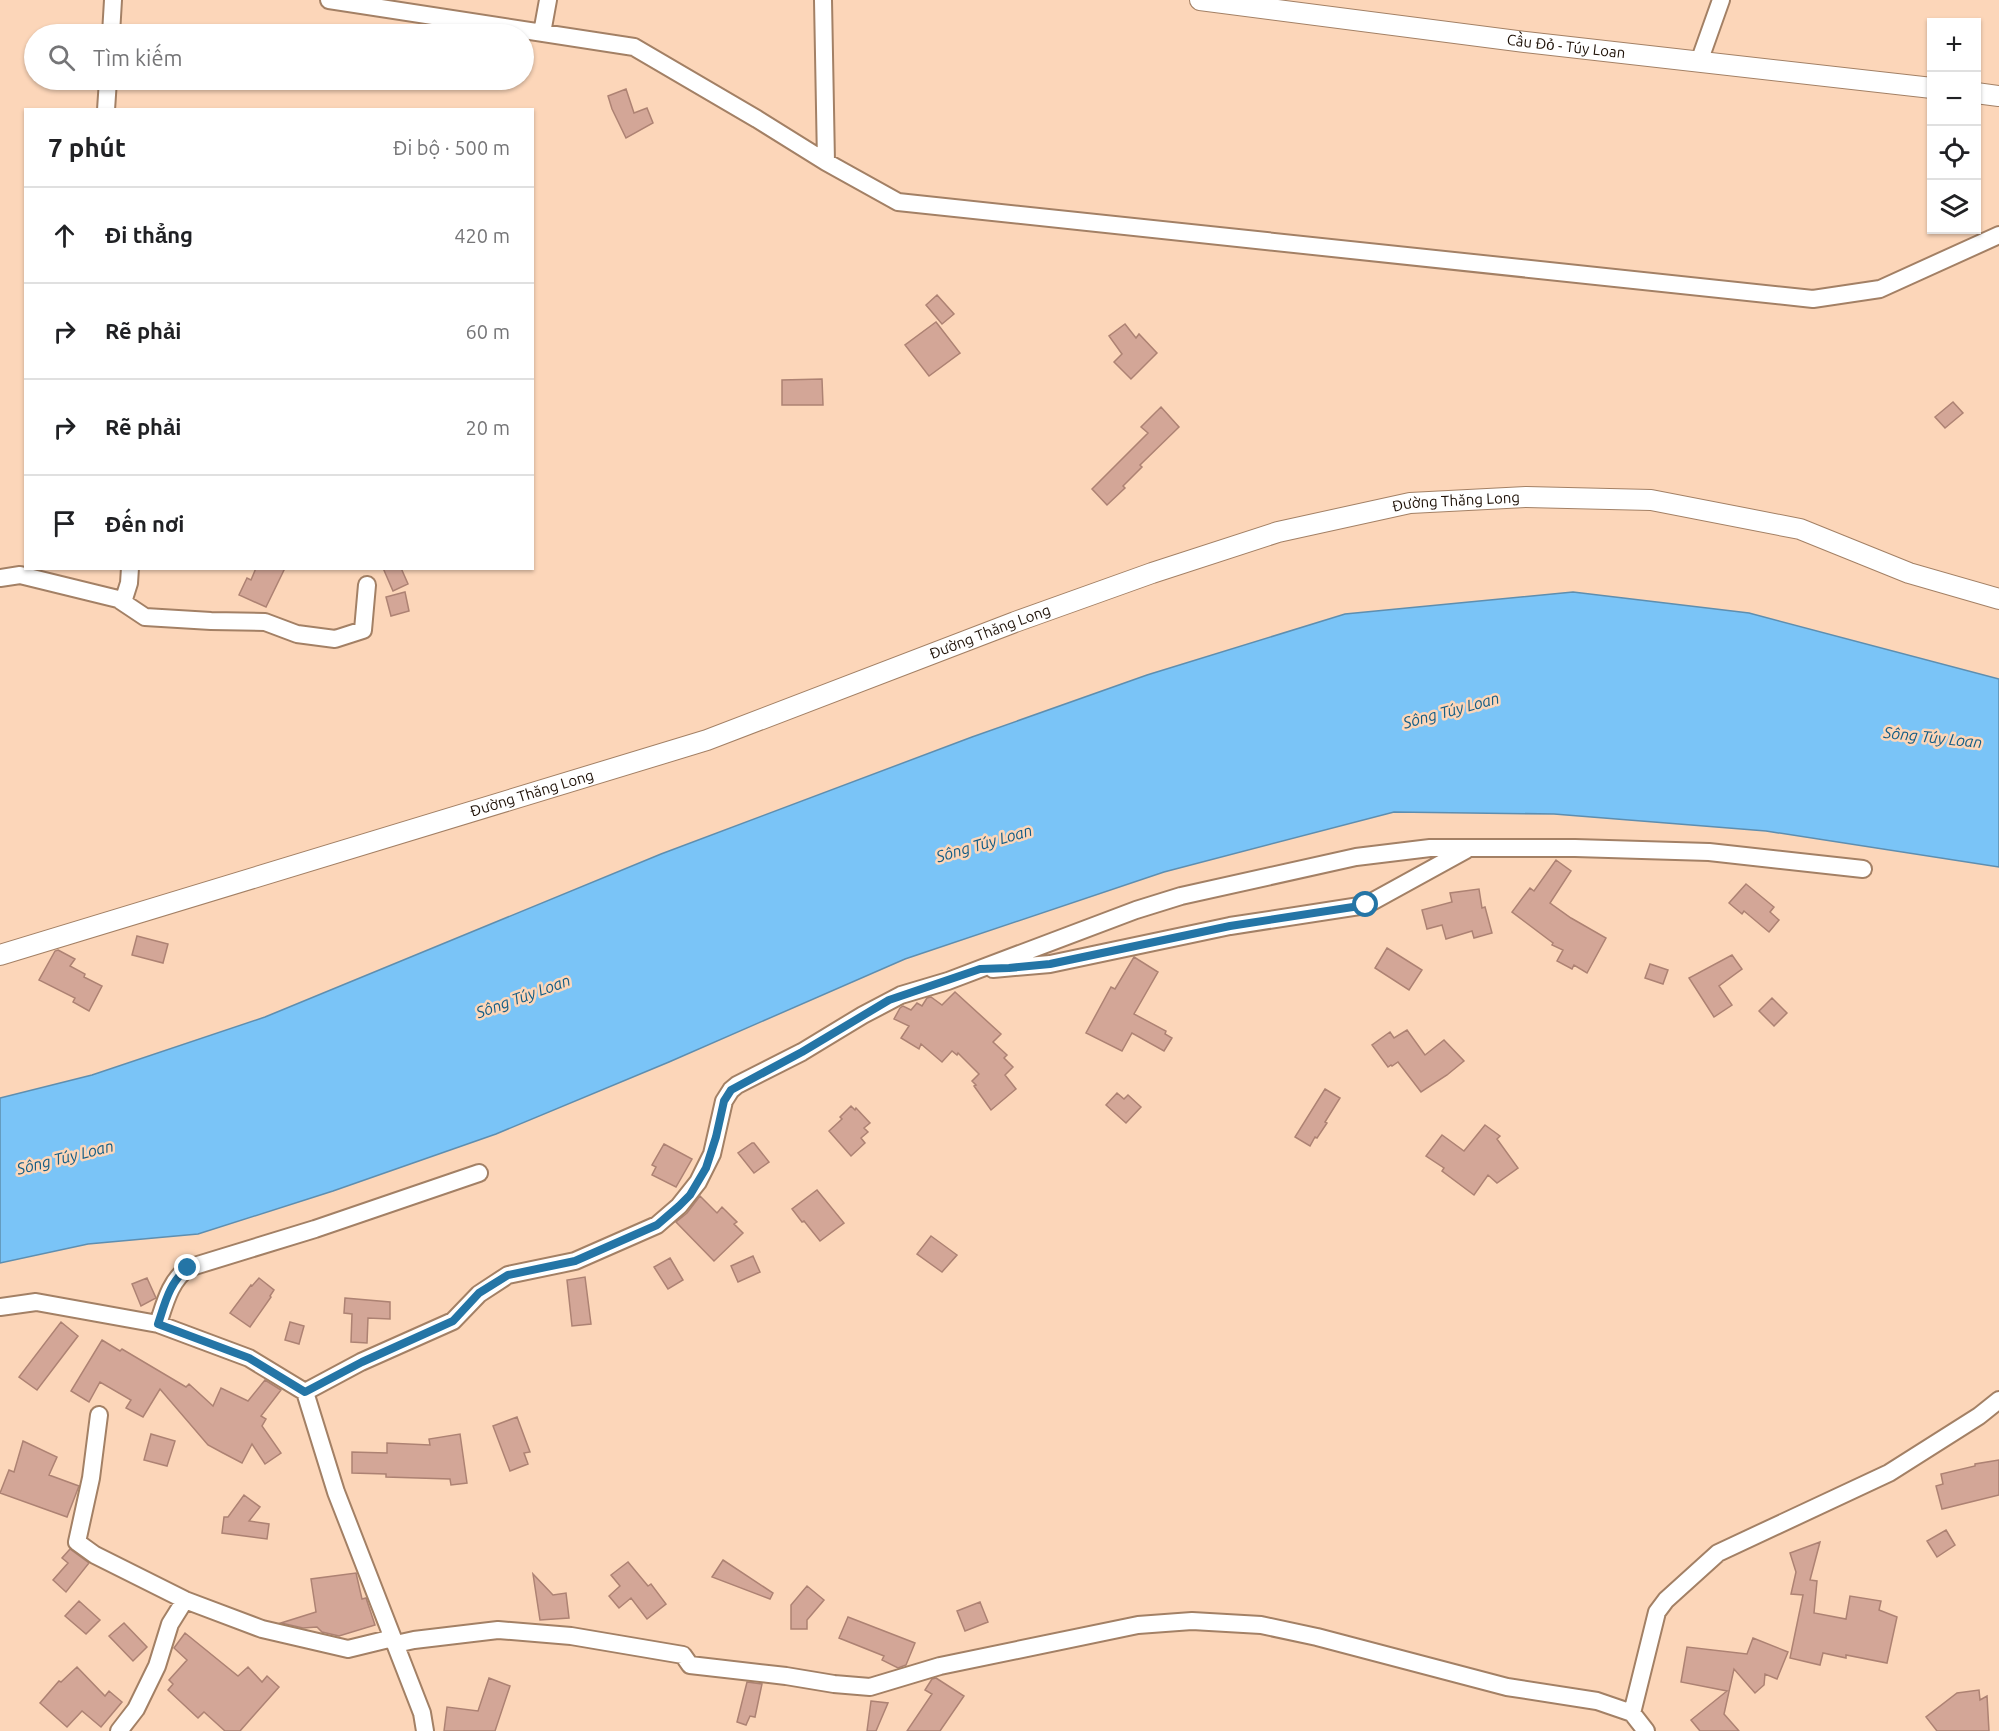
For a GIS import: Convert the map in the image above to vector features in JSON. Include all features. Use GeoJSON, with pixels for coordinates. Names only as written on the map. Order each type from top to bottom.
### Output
{"type":"FeatureCollection","features":[{"type":"Feature","properties":{"kind":"street"},"geometry":{"type":"LineString","coordinates":[[112,24],[113,0]]}},
{"type":"Feature","properties":{"kind":"street"},"geometry":{"type":"LineString","coordinates":[[329,0],[484,24]]}},
{"type":"Feature","properties":{"kind":"street"},"geometry":{"type":"LineString","coordinates":[[542,33],[548,0]]}},
{"type":"Feature","properties":{"kind":"street"},"geometry":{"type":"LineString","coordinates":[[823,0],[826,162]]}},
{"type":"Feature","properties":{"kind":"street","name":"Cầu Đỏ - Túy Loan"},"geometry":{"type":"LineString","coordinates":[[1200,0],[1525,42],[1927,87]]}},
{"type":"Feature","properties":{"kind":"street"},"geometry":{"type":"LineString","coordinates":[[1699,62],[1721,0]]}},
{"type":"Feature","properties":{"kind":"street"},"geometry":{"type":"LineString","coordinates":[[534,32],[634,47],[826,162],[898,202],[1813,299],[1880,289],[1999,235]]}},
{"type":"Feature","properties":{"kind":"street"},"geometry":{"type":"LineString","coordinates":[[106,108],[107,90]]}},
{"type":"Feature","properties":{"kind":"street"},"geometry":{"type":"LineString","coordinates":[[1981,94],[1999,96]]}},
{"type":"Feature","properties":{"kind":"street","name":"Đường Thăng Long"},"geometry":{"type":"LineString","coordinates":[[0,955],[706,740],[1015,622],[1152,573],[1266,536],[1410,503],[1526,497],[1652,500],[1800,529],[1909,573],[1999,599]]}},
{"type":"Feature","properties":{"kind":"street"},"geometry":{"type":"LineString","coordinates":[[123,602],[129,583],[130,570]]}},
{"type":"Feature","properties":{"kind":"street"},"geometry":{"type":"LineString","coordinates":[[0,578],[20,576],[118,599],[144,616],[265,622],[297,634],[334,639],[363,630],[367,585]]}},
{"type":"Feature","properties":{"kind":"street"},"geometry":{"type":"LineString","coordinates":[[980,969],[1050,964],[1240,924],[1366,905],[1470,847]]}},
{"type":"Feature","properties":{"kind":"street"},"geometry":{"type":"LineString","coordinates":[[305,1392],[362,1362],[453,1321],[479,1293],[508,1275],[575,1261],[657,1225],[690,1195],[706,1168],[724,1101],[731,1090],[802,1052],[889,1000],[980,969],[1136,910],[1210,888],[1384,852],[1430,848],[1575,848],[1709,852],[1863,869]]}},
{"type":"Feature","properties":{"kind":"street"},"geometry":{"type":"LineString","coordinates":[[158,1324],[177,1276],[188,1268],[479,1173]]}},
{"type":"Feature","properties":{"kind":"street"},"geometry":{"type":"LineString","coordinates":[[0,1307],[36,1302],[158,1324],[249,1358],[305,1392],[336,1492],[422,1713],[425,1731]]}},
{"type":"Feature","properties":{"kind":"street"},"geometry":{"type":"LineString","coordinates":[[1632,1713],[1657,1612],[1666,1600],[1718,1553],[1889,1473],[1979,1416],[1999,1400]]}},
{"type":"Feature","properties":{"kind":"street"},"geometry":{"type":"LineString","coordinates":[[99,1415],[91,1478],[77,1542],[95,1555],[184,1600],[262,1629],[348,1649],[394,1641],[498,1630],[571,1636],[683,1655],[690,1665],[870,1687],[940,1666],[1138,1625],[1192,1621],[1261,1625],[1317,1637],[1507,1687],[1597,1701],[1632,1713],[1646,1731]]}},
{"type":"Feature","properties":{"kind":"street"},"geometry":{"type":"LineString","coordinates":[[119,1731],[136,1709],[157,1666],[170,1624],[184,1600]]}},
{"type":"Feature","properties":{"kind":"water","name":"Sông Túy Loan"},"geometry":{"type":"Polygon","coordinates":[[[1573,592],[1749,613],[1999,679],[1999,867],[1766,831],[1554,814],[1394,812],[1164,872],[905,959],[669,1062],[496,1134],[333,1191],[198,1234],[88,1244],[0,1263],[0,1098],[92,1075],[265,1017],[661,854],[972,737],[1147,675],[1345,614],[1573,592]]]}},
{"type":"Feature","properties":{"kind":"building"},"geometry":{"type":"Polygon","coordinates":[[[626,89],[634,113],[647,108],[653,123],[626,138],[608,96],[626,89]]]}},
{"type":"Feature","properties":{"kind":"building"},"geometry":{"type":"Polygon","coordinates":[[[937,295],[954,314],[942,324],[926,305],[937,295]]]}},
{"type":"Feature","properties":{"kind":"building"},"geometry":{"type":"Polygon","coordinates":[[[936,322],[960,353],[929,376],[905,345],[936,322]]]}},
{"type":"Feature","properties":{"kind":"building"},"geometry":{"type":"Polygon","coordinates":[[[1125,324],[1136,338],[1139,334],[1157,353],[1131,379],[1114,362],[1122,354],[1109,336],[1125,324]]]}},
{"type":"Feature","properties":{"kind":"building"},"geometry":{"type":"Polygon","coordinates":[[[822,379],[823,405],[782,405],[782,380],[822,379]]]}},
{"type":"Feature","properties":{"kind":"building"},"geometry":{"type":"Polygon","coordinates":[[[1953,402],[1963,413],[1945,428],[1935,417],[1953,402]]]}},
{"type":"Feature","properties":{"kind":"building"},"geometry":{"type":"Polygon","coordinates":[[[1161,407],[1179,427],[1140,465],[1142,467],[1123,486],[1125,488],[1107,505],[1092,489],[1148,433],[1141,427],[1161,407]]]}},
{"type":"Feature","properties":{"kind":"building"},"geometry":{"type":"Polygon","coordinates":[[[255,570],[284,570],[266,607],[239,595],[247,578],[251,580],[255,570]]]}},
{"type":"Feature","properties":{"kind":"building"},"geometry":{"type":"Polygon","coordinates":[[[384,570],[402,570],[408,584],[393,591],[384,570]]]}},
{"type":"Feature","properties":{"kind":"building"},"geometry":{"type":"Polygon","coordinates":[[[405,592],[409,611],[391,616],[386,597],[405,592]]]}},
{"type":"Feature","properties":{"kind":"building"},"geometry":{"type":"Polygon","coordinates":[[[1556,860],[1571,871],[1550,903],[1606,938],[1587,973],[1574,965],[1572,969],[1557,961],[1563,950],[1552,945],[1553,943],[1512,912],[1530,888],[1534,891],[1556,860]]]}},
{"type":"Feature","properties":{"kind":"building"},"geometry":{"type":"Polygon","coordinates":[[[1746,884],[1774,907],[1770,912],[1779,920],[1769,932],[1744,911],[1742,914],[1729,903],[1746,884]]]}},
{"type":"Feature","properties":{"kind":"building"},"geometry":{"type":"Polygon","coordinates":[[[1479,889],[1482,908],[1485,907],[1492,933],[1474,938],[1472,931],[1446,939],[1442,925],[1427,929],[1422,910],[1452,902],[1450,893],[1479,889]]]}},
{"type":"Feature","properties":{"kind":"building"},"geometry":{"type":"Polygon","coordinates":[[[137,936],[168,944],[163,963],[132,955],[137,936]]]}},
{"type":"Feature","properties":{"kind":"building"},"geometry":{"type":"Polygon","coordinates":[[[1387,948],[1422,970],[1409,990],[1375,968],[1387,948]]]}},
{"type":"Feature","properties":{"kind":"building"},"geometry":{"type":"Polygon","coordinates":[[[58,950],[75,959],[70,966],[85,974],[84,977],[102,986],[89,1011],[73,1002],[75,998],[39,980],[55,951],[58,950]]]}},
{"type":"Feature","properties":{"kind":"building"},"geometry":{"type":"Polygon","coordinates":[[[1732,955],[1742,969],[1719,986],[1732,1005],[1714,1017],[1689,978],[1732,955]]]}},
{"type":"Feature","properties":{"kind":"building"},"geometry":{"type":"Polygon","coordinates":[[[1134,957],[1158,972],[1134,1014],[1166,1031],[1165,1034],[1172,1038],[1164,1051],[1132,1033],[1122,1051],[1086,1033],[1111,987],[1115,989],[1134,957]]]}},
{"type":"Feature","properties":{"kind":"building"},"geometry":{"type":"Polygon","coordinates":[[[1650,964],[1668,970],[1663,984],[1645,978],[1650,964]]]}},
{"type":"Feature","properties":{"kind":"building"},"geometry":{"type":"Polygon","coordinates":[[[955,992],[1001,1034],[993,1042],[1007,1055],[1004,1058],[1013,1067],[1005,1075],[1016,1089],[991,1110],[972,1081],[979,1074],[958,1053],[957,1055],[952,1051],[942,1062],[921,1044],[919,1049],[901,1038],[909,1026],[894,1019],[903,1006],[911,1010],[917,1003],[922,1006],[927,998],[931,997],[942,1005],[955,992]]]}},
{"type":"Feature","properties":{"kind":"building"},"geometry":{"type":"Polygon","coordinates":[[[1772,998],[1787,1013],[1774,1026],[1759,1011],[1772,998]]]}},
{"type":"Feature","properties":{"kind":"building"},"geometry":{"type":"Polygon","coordinates":[[[1407,1030],[1425,1055],[1444,1040],[1464,1061],[1421,1092],[1398,1062],[1388,1067],[1372,1045],[1390,1032],[1394,1038],[1407,1030]]]}},
{"type":"Feature","properties":{"kind":"building"},"geometry":{"type":"Polygon","coordinates":[[[1325,1089],[1340,1098],[1325,1122],[1327,1123],[1310,1146],[1295,1137],[1325,1089]]]}},
{"type":"Feature","properties":{"kind":"building"},"geometry":{"type":"Polygon","coordinates":[[[1117,1093],[1124,1099],[1128,1095],[1141,1107],[1126,1123],[1106,1105],[1117,1093]]]}},
{"type":"Feature","properties":{"kind":"building"},"geometry":{"type":"Polygon","coordinates":[[[851,1106],[855,1110],[856,1108],[870,1123],[864,1128],[868,1132],[861,1138],[865,1143],[851,1156],[829,1131],[842,1119],[840,1117],[851,1106]]]}},
{"type":"Feature","properties":{"kind":"building"},"geometry":{"type":"Polygon","coordinates":[[[1485,1125],[1500,1136],[1497,1139],[1518,1168],[1497,1183],[1488,1175],[1474,1195],[1442,1171],[1444,1168],[1426,1156],[1442,1135],[1464,1151],[1485,1125]]]}},
{"type":"Feature","properties":{"kind":"building"},"geometry":{"type":"Polygon","coordinates":[[[752,1143],[769,1162],[754,1173],[738,1153],[752,1143]]]}},
{"type":"Feature","properties":{"kind":"building"},"geometry":{"type":"Polygon","coordinates":[[[664,1144],[692,1159],[676,1187],[652,1175],[656,1167],[652,1165],[664,1144]]]}},
{"type":"Feature","properties":{"kind":"building"},"geometry":{"type":"Polygon","coordinates":[[[817,1190],[844,1223],[820,1241],[792,1209],[817,1190]]]}},
{"type":"Feature","properties":{"kind":"building"},"geometry":{"type":"Polygon","coordinates":[[[700,1196],[717,1213],[722,1207],[737,1222],[734,1224],[743,1233],[714,1261],[676,1222],[687,1213],[700,1196]]]}},
{"type":"Feature","properties":{"kind":"building"},"geometry":{"type":"Polygon","coordinates":[[[931,1236],[957,1255],[942,1272],[917,1254],[931,1236]]]}},
{"type":"Feature","properties":{"kind":"building"},"geometry":{"type":"Polygon","coordinates":[[[753,1256],[760,1272],[738,1282],[731,1266],[753,1256]]]}},
{"type":"Feature","properties":{"kind":"building"},"geometry":{"type":"Polygon","coordinates":[[[670,1258],[683,1280],[668,1289],[654,1267],[670,1258]]]}},
{"type":"Feature","properties":{"kind":"building"},"geometry":{"type":"Polygon","coordinates":[[[585,1277],[591,1324],[572,1326],[567,1280],[585,1277]]]}},
{"type":"Feature","properties":{"kind":"building"},"geometry":{"type":"Polygon","coordinates":[[[147,1278],[156,1298],[141,1306],[132,1284],[147,1278]]]}},
{"type":"Feature","properties":{"kind":"building"},"geometry":{"type":"Polygon","coordinates":[[[259,1278],[274,1290],[250,1327],[230,1313],[259,1278]]]}},
{"type":"Feature","properties":{"kind":"building"},"geometry":{"type":"Polygon","coordinates":[[[345,1298],[390,1302],[390,1319],[368,1318],[367,1343],[351,1342],[352,1314],[344,1313],[345,1298]]]}},
{"type":"Feature","properties":{"kind":"building"},"geometry":{"type":"Polygon","coordinates":[[[61,1322],[78,1336],[37,1390],[19,1377],[61,1322]]]}},
{"type":"Feature","properties":{"kind":"building"},"geometry":{"type":"Polygon","coordinates":[[[290,1322],[304,1326],[299,1344],[285,1340],[290,1322]]]}},
{"type":"Feature","properties":{"kind":"building"},"geometry":{"type":"Polygon","coordinates":[[[102,1340],[120,1351],[122,1349],[186,1387],[189,1384],[213,1406],[221,1388],[248,1401],[265,1380],[281,1390],[261,1416],[266,1419],[262,1426],[281,1453],[265,1464],[252,1444],[242,1463],[223,1453],[208,1445],[160,1389],[143,1417],[126,1408],[131,1400],[100,1382],[89,1402],[71,1391],[102,1340]]]}},
{"type":"Feature","properties":{"kind":"building"},"geometry":{"type":"Polygon","coordinates":[[[517,1417],[530,1452],[524,1453],[528,1464],[510,1471],[493,1426],[517,1417]]]}},
{"type":"Feature","properties":{"kind":"building"},"geometry":{"type":"Polygon","coordinates":[[[151,1434],[175,1441],[167,1466],[144,1460],[151,1434]]]}},
{"type":"Feature","properties":{"kind":"building"},"geometry":{"type":"Polygon","coordinates":[[[460,1434],[467,1483],[451,1485],[450,1479],[386,1477],[386,1474],[352,1473],[352,1452],[387,1453],[387,1443],[430,1445],[429,1439],[460,1434]]]}},
{"type":"Feature","properties":{"kind":"building"},"geometry":{"type":"Polygon","coordinates":[[[23,1441],[57,1457],[49,1475],[79,1486],[67,1517],[0,1493],[9,1470],[14,1472],[23,1441]]]}},
{"type":"Feature","properties":{"kind":"building"},"geometry":{"type":"Polygon","coordinates":[[[1999,1460],[1999,1495],[1942,1509],[1936,1486],[1943,1484],[1941,1474],[1999,1460]]]}},
{"type":"Feature","properties":{"kind":"building"},"geometry":{"type":"Polygon","coordinates":[[[244,1495],[260,1507],[249,1521],[269,1524],[267,1539],[222,1533],[224,1517],[228,1517],[244,1495]]]}},
{"type":"Feature","properties":{"kind":"building"},"geometry":{"type":"Polygon","coordinates":[[[1946,1530],[1955,1545],[1937,1557],[1927,1541],[1946,1530]]]}},
{"type":"Feature","properties":{"kind":"building"},"geometry":{"type":"Polygon","coordinates":[[[1820,1542],[1810,1580],[1817,1581],[1814,1613],[1846,1619],[1850,1596],[1881,1601],[1879,1610],[1897,1617],[1887,1663],[1823,1653],[1820,1665],[1790,1658],[1803,1595],[1791,1594],[1796,1572],[1790,1553],[1820,1542]]]}},
{"type":"Feature","properties":{"kind":"building"},"geometry":{"type":"Polygon","coordinates":[[[70,1549],[89,1563],[66,1592],[53,1580],[68,1563],[62,1558],[70,1549]]]}},
{"type":"Feature","properties":{"kind":"building"},"geometry":{"type":"Polygon","coordinates":[[[723,1560],[773,1593],[770,1599],[712,1577],[723,1560]]]}},
{"type":"Feature","properties":{"kind":"building"},"geometry":{"type":"Polygon","coordinates":[[[628,1562],[648,1586],[651,1584],[666,1604],[647,1619],[631,1598],[619,1608],[609,1596],[620,1586],[611,1575],[628,1562]]]}},
{"type":"Feature","properties":{"kind":"building"},"geometry":{"type":"Polygon","coordinates":[[[356,1573],[362,1599],[366,1598],[375,1625],[339,1636],[322,1632],[317,1627],[303,1628],[281,1623],[316,1612],[311,1579],[356,1573]]]}},
{"type":"Feature","properties":{"kind":"building"},"geometry":{"type":"Polygon","coordinates":[[[533,1574],[553,1595],[566,1593],[569,1618],[540,1620],[533,1574]]]}},
{"type":"Feature","properties":{"kind":"building"},"geometry":{"type":"Polygon","coordinates":[[[807,1586],[824,1600],[807,1620],[807,1629],[791,1629],[791,1605],[807,1586]]]}},
{"type":"Feature","properties":{"kind":"building"},"geometry":{"type":"Polygon","coordinates":[[[79,1601],[100,1620],[86,1634],[65,1616],[79,1601]]]}},
{"type":"Feature","properties":{"kind":"building"},"geometry":{"type":"Polygon","coordinates":[[[980,1602],[988,1622],[965,1631],[957,1611],[980,1602]]]}},
{"type":"Feature","properties":{"kind":"building"},"geometry":{"type":"Polygon","coordinates":[[[848,1617],[915,1643],[906,1665],[898,1668],[882,1660],[884,1656],[839,1638],[848,1617]]]}},
{"type":"Feature","properties":{"kind":"building"},"geometry":{"type":"Polygon","coordinates":[[[124,1623],[147,1647],[133,1661],[109,1636],[124,1623]]]}},
{"type":"Feature","properties":{"kind":"building"},"geometry":{"type":"Polygon","coordinates":[[[185,1633],[238,1676],[248,1667],[262,1682],[267,1676],[279,1687],[240,1731],[225,1731],[204,1712],[198,1718],[168,1690],[173,1684],[169,1680],[187,1660],[174,1648],[185,1633]]]}},
{"type":"Feature","properties":{"kind":"building"},"geometry":{"type":"Polygon","coordinates":[[[1753,1638],[1788,1652],[1777,1679],[1765,1674],[1764,1685],[1755,1693],[1734,1669],[1724,1714],[1739,1731],[1700,1731],[1691,1720],[1727,1691],[1681,1682],[1687,1647],[1747,1654],[1753,1638]]]}},
{"type":"Feature","properties":{"kind":"building"},"geometry":{"type":"Polygon","coordinates":[[[77,1667],[105,1696],[109,1691],[122,1702],[101,1727],[82,1711],[67,1727],[40,1703],[59,1681],[61,1682],[77,1667]]]}},
{"type":"Feature","properties":{"kind":"building"},"geometry":{"type":"Polygon","coordinates":[[[489,1678],[510,1686],[495,1731],[444,1731],[447,1707],[478,1711],[489,1678]]]}},
{"type":"Feature","properties":{"kind":"building"},"geometry":{"type":"Polygon","coordinates":[[[936,1678],[964,1696],[940,1731],[907,1731],[932,1694],[925,1690],[932,1679],[936,1678]]]}},
{"type":"Feature","properties":{"kind":"building"},"geometry":{"type":"Polygon","coordinates":[[[747,1682],[762,1684],[755,1717],[750,1716],[746,1725],[737,1722],[747,1682]]]}},
{"type":"Feature","properties":{"kind":"building"},"geometry":{"type":"Polygon","coordinates":[[[1979,1690],[1980,1700],[1987,1696],[1989,1731],[1937,1731],[1926,1717],[1957,1693],[1979,1690]]]}},
{"type":"Feature","properties":{"kind":"building"},"geometry":{"type":"Polygon","coordinates":[[[871,1701],[888,1703],[876,1731],[867,1731],[871,1701]]]}},
{"type":"Feature","properties":{"kind":"route"},"geometry":{"type":"LineString","coordinates":[[188,1268],[177,1276],[158,1324],[249,1358],[305,1392],[362,1362],[453,1321],[479,1293],[508,1275],[575,1261],[657,1225],[690,1195],[706,1168],[712,1154],[724,1101],[736,1085],[768,1071],[889,1000],[980,969],[1050,964],[1278,917],[1333,912],[1366,905]]}}]}
